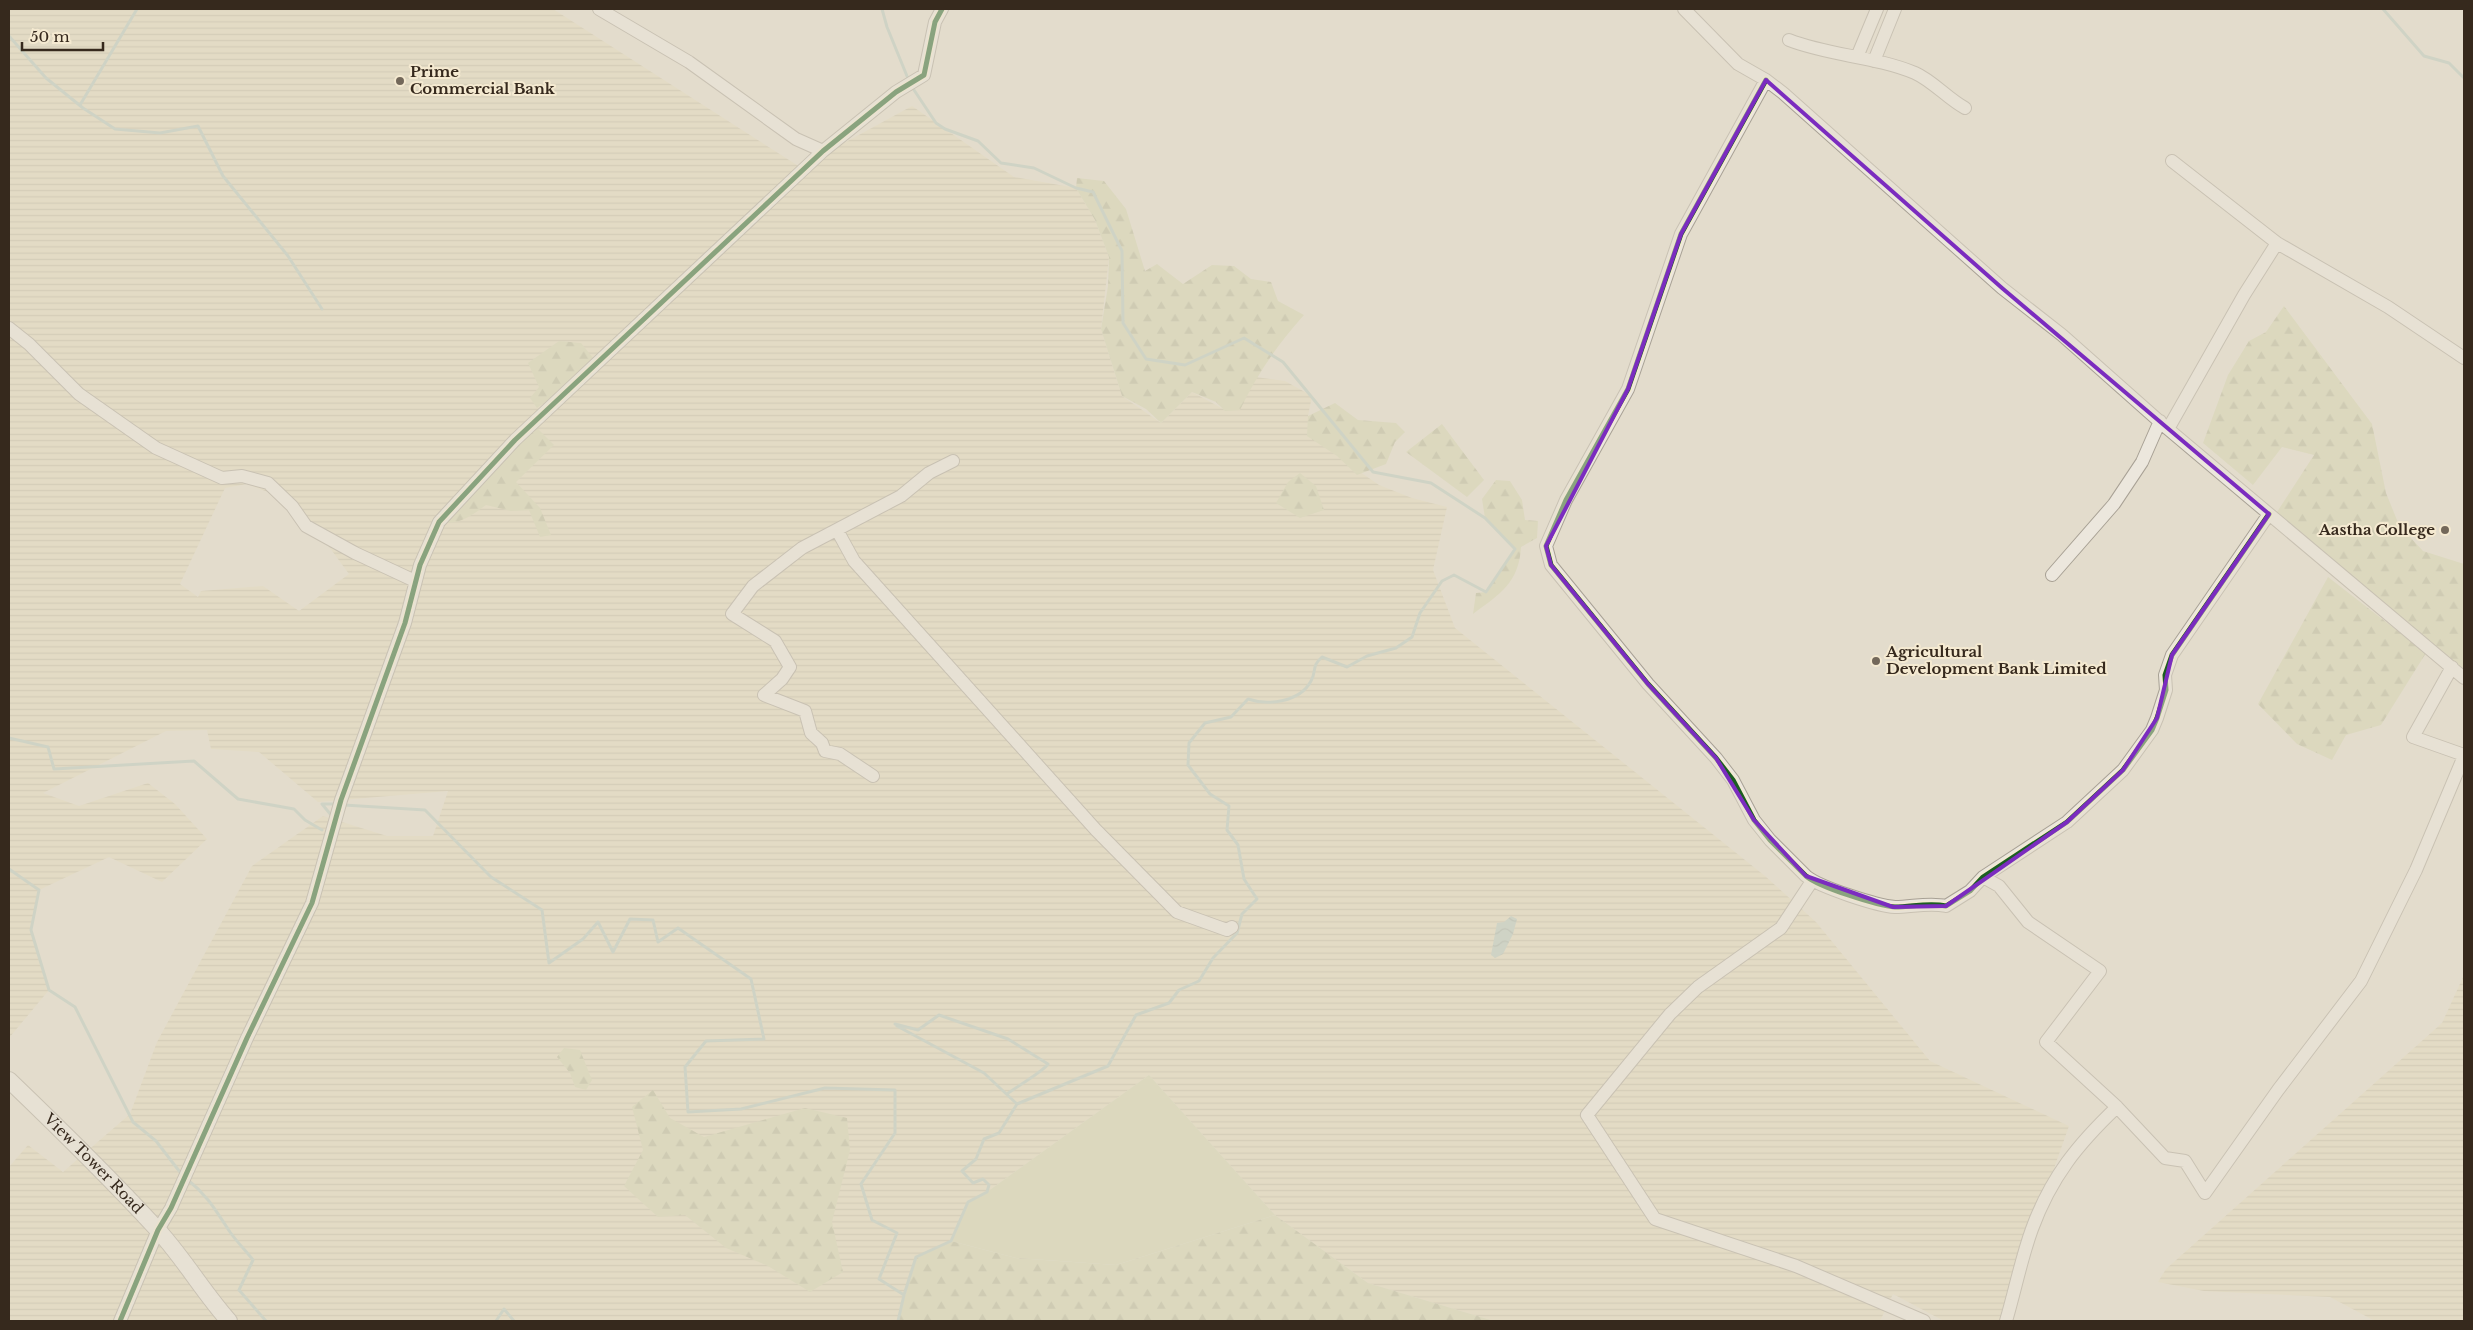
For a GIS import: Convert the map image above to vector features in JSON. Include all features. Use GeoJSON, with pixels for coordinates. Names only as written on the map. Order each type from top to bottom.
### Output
{"type":"FeatureCollection","features":[{"type":"Feature","properties":{"kind":"street"},"geometry":{"type":"LineString","coordinates":[[599,9],[689,62],[796,138],[823,151]]}},
{"type":"Feature","properties":{"kind":"street"},"geometry":{"type":"LineString","coordinates":[[120,1321],[158,1230],[176,1197],[247,1038],[312,903],[339,806],[405,623],[415,581],[439,522],[515,440],[823,151],[896,92],[924,75],[935,22],[942,9]]}},
{"type":"Feature","properties":{"kind":"street"},"geometry":{"type":"LineString","coordinates":[[1684,9],[1738,64],[1766,80],[2002,288],[2062,334],[2164,425],[2464,678]]}},
{"type":"Feature","properties":{"kind":"street"},"geometry":{"type":"LineString","coordinates":[[1857,57],[1877,9]]}},
{"type":"Feature","properties":{"kind":"street"},"geometry":{"type":"LineString","coordinates":[[1874,61],[1895,9]]}},
{"type":"Feature","properties":{"kind":"street"},"geometry":{"type":"LineString","coordinates":[[1789,40],[1813,49],[1874,61],[1917,74],[1965,108]]}},
{"type":"Feature","properties":{"kind":"street"},"geometry":{"type":"LineString","coordinates":[[1766,80],[1717,165],[1681,234],[1628,389],[1566,500],[1546,546],[1551,565],[1648,684],[1716,758],[1733,780],[1754,820],[1764,833],[1812,881],[1893,906],[1935,903],[1946,906],[1970,891],[1983,877],[2067,822],[2123,770],[2144,742],[2157,718],[2166,690],[2165,675],[2172,655],[2269,514]]}},
{"type":"Feature","properties":{"kind":"street"},"geometry":{"type":"LineString","coordinates":[[2172,161],[2277,243],[2388,307],[2464,358]]}},
{"type":"Feature","properties":{"kind":"street"},"geometry":{"type":"LineString","coordinates":[[2052,575],[2114,504],[2142,462],[2277,243]]}},
{"type":"Feature","properties":{"kind":"street"},"geometry":{"type":"LineString","coordinates":[[9,328],[30,344],[78,394],[156,448],[222,478],[242,476],[268,483],[292,506],[306,526],[355,553],[415,581]]}},
{"type":"Feature","properties":{"kind":"street"},"geometry":{"type":"LineString","coordinates":[[873,776],[840,754],[825,751],[822,743],[811,733],[805,711],[764,695],[782,679],[790,667],[775,641],[732,614],[753,586],[802,548],[902,496],[930,473],[953,461]]}},
{"type":"Feature","properties":{"kind":"street"},"geometry":{"type":"LineString","coordinates":[[837,530],[854,561],[1096,830],[1170,906],[1177,912],[1227,930],[1232,927]]}},
{"type":"Feature","properties":{"kind":"street"},"geometry":{"type":"LineString","coordinates":[[1983,877],[1999,886],[2028,922],[2100,971],[2046,1042],[2117,1107],[2166,1158],[2184,1161],[2205,1193],[2273,1098],[2361,982],[2416,870],[2464,756],[2413,737],[2452,667]]}},
{"type":"Feature","properties":{"kind":"street"},"geometry":{"type":"LineString","coordinates":[[1812,881],[1781,928],[1698,987],[1670,1014],[1587,1115],[1655,1219],[1796,1266],[1924,1321]]}},
{"type":"Feature","properties":{"kind":"street","name":"View Tower Road"},"geometry":{"type":"LineString","coordinates":[[9,1080],[72,1140],[158,1230],[210,1300],[229,1321]]}},
{"type":"Feature","properties":{"kind":"street"},"geometry":{"type":"LineString","coordinates":[[2006,1321],[2032,1228],[2060,1172],[2083,1140],[2117,1107]]}},
{"type":"Feature","properties":{"kind":"highlighted area"},"geometry":{"type":"Polygon","coordinates":[[[1766,80],[2002,288],[2269,514],[2172,655],[2157,718],[2123,770],[2067,822],[1946,906],[1893,907],[1806,876],[1754,820],[1716,758],[1648,684],[1551,565],[1546,546],[1628,389],[1681,234],[1766,80]]]}},
{"type":"Feature","properties":{"kind":"shaded area"},"geometry":{"type":"Polygon","coordinates":[[[9,9],[553,9],[800,167],[912,106],[1014,177],[1076,188],[1095,220],[1109,257],[1101,329],[1122,396],[1161,423],[1192,392],[1225,410],[1256,377],[1285,381],[1312,396],[1308,416],[1337,456],[1379,485],[1412,498],[1447,507],[1433,570],[1455,628],[1765,876],[1816,922],[1930,1061],[2069,1126],[2000,1321],[1944,1321],[1893,1294],[1880,1321],[1494,1321],[1368,1283],[1275,1215],[1149,1075],[987,1192],[968,1202],[951,1241],[916,1257],[898,1321],[9,1321],[9,1167],[28,1145],[63,1172],[130,1114],[157,1042],[252,866],[323,816],[387,836],[433,836],[448,791],[318,802],[259,752],[211,749],[207,730],[166,731],[43,793],[79,806],[148,783],[175,804],[207,839],[162,882],[109,857],[39,890],[31,930],[49,990],[9,1038],[9,9]],[[247,484],[225,488],[180,584],[198,597],[201,591],[263,586],[299,611],[349,574],[297,503],[247,484]]]}},
{"type":"Feature","properties":{"kind":"shaded area"},"geometry":{"type":"Polygon","coordinates":[[[2464,975],[2464,1321],[2375,1321],[2330,1297],[2204,1291],[2158,1282],[2166,1269],[2442,1023],[2464,975]]]}},
{"type":"Feature","properties":{"kind":"green space"},"geometry":{"type":"Polygon","coordinates":[[[1077,178],[1104,181],[1126,209],[1145,271],[1157,264],[1183,284],[1212,265],[1234,266],[1251,279],[1271,282],[1278,301],[1304,315],[1269,360],[1240,410],[1225,411],[1216,402],[1192,392],[1161,423],[1146,409],[1122,396],[1101,329],[1108,286],[1109,257],[1095,220],[1076,188],[1077,178]]]}},
{"type":"Feature","properties":{"kind":"green space"},"geometry":{"type":"Polygon","coordinates":[[[2284,306],[2372,424],[2386,493],[2399,525],[2423,551],[2464,564],[2464,670],[2358,581],[2310,546],[2277,512],[2314,455],[2282,447],[2253,485],[2203,443],[2228,375],[2249,341],[2266,332],[2284,306]]]}},
{"type":"Feature","properties":{"kind":"green space"},"geometry":{"type":"Polygon","coordinates":[[[559,341],[581,343],[594,359],[572,383],[537,408],[530,398],[539,387],[528,363],[559,341]]]}},
{"type":"Feature","properties":{"kind":"green space"},"geometry":{"type":"Polygon","coordinates":[[[1335,403],[1358,420],[1396,423],[1405,432],[1395,442],[1386,464],[1357,475],[1337,456],[1307,436],[1308,416],[1335,403]]]}},
{"type":"Feature","properties":{"kind":"green space"},"geometry":{"type":"Polygon","coordinates":[[[533,424],[554,445],[516,482],[540,508],[551,535],[540,537],[529,510],[511,511],[486,505],[470,516],[458,521],[452,523],[439,522],[533,424]]]}},
{"type":"Feature","properties":{"kind":"green space"},"geometry":{"type":"Polygon","coordinates":[[[1442,424],[1484,480],[1467,497],[1406,452],[1442,424]]]}},
{"type":"Feature","properties":{"kind":"green space"},"geometry":{"type":"Polygon","coordinates":[[[1300,473],[1316,486],[1324,510],[1300,518],[1276,503],[1288,482],[1300,473]]]}},
{"type":"Feature","properties":{"kind":"green space"},"geometry":{"type":"Polygon","coordinates":[[[1496,480],[1510,481],[1522,500],[1525,520],[1538,521],[1537,538],[1521,547],[1512,579],[1500,594],[1473,614],[1476,593],[1487,592],[1515,549],[1485,518],[1482,499],[1496,480]]]}},
{"type":"Feature","properties":{"kind":"green space"},"geometry":{"type":"Polygon","coordinates":[[[2328,577],[2426,653],[2381,725],[2346,735],[2332,760],[2297,744],[2258,704],[2328,577]]]}},
{"type":"Feature","properties":{"kind":"green space"},"geometry":{"type":"Polygon","coordinates":[[[564,1048],[580,1050],[592,1080],[586,1090],[575,1087],[570,1073],[557,1057],[564,1048]]]}},
{"type":"Feature","properties":{"kind":"green space"},"geometry":{"type":"Polygon","coordinates":[[[1149,1075],[1275,1215],[1116,1265],[1016,1258],[951,1241],[968,1202],[987,1192],[1149,1075]]]}},
{"type":"Feature","properties":{"kind":"green space"},"geometry":{"type":"Polygon","coordinates":[[[653,1090],[670,1118],[704,1137],[805,1108],[847,1118],[850,1150],[832,1222],[843,1272],[810,1292],[768,1266],[726,1248],[685,1215],[658,1217],[624,1186],[643,1150],[632,1107],[653,1090]]]}},
{"type":"Feature","properties":{"kind":"green space"},"geometry":{"type":"Polygon","coordinates":[[[1275,1215],[1368,1283],[1494,1321],[898,1321],[916,1257],[951,1241],[1016,1258],[1116,1265],[1275,1215]]]}},
{"type":"Feature","properties":{"kind":"water"},"geometry":{"type":"Polygon","coordinates":[[[1511,916],[1517,919],[1513,934],[1503,954],[1495,958],[1491,955],[1497,923],[1504,922],[1511,916]]]}},
{"type":"Feature","properties":{"kind":"waterway"},"geometry":{"type":"LineString","coordinates":[[80,105],[137,9]]}},
{"type":"Feature","properties":{"kind":"waterway"},"geometry":{"type":"LineString","coordinates":[[882,9],[887,27],[909,81]]}},
{"type":"Feature","properties":{"kind":"waterway"},"geometry":{"type":"LineString","coordinates":[[2383,9],[2424,56],[2449,63],[2464,78]]}},
{"type":"Feature","properties":{"kind":"waterway"},"geometry":{"type":"LineString","coordinates":[[9,36],[46,78],[83,108],[115,129],[160,133],[198,126],[223,176],[288,256],[322,309]]}},
{"type":"Feature","properties":{"kind":"waterway"},"geometry":{"type":"LineString","coordinates":[[904,1295],[916,1257],[951,1241],[968,1202],[987,1192],[989,1185],[983,1179],[973,1183],[962,1171],[976,1159],[984,1139],[999,1133],[1017,1104],[1108,1066],[1136,1015],[1169,1003],[1179,990],[1199,981],[1213,958],[1237,933],[1242,914],[1257,899],[1244,879],[1238,845],[1227,830],[1229,806],[1210,794],[1188,765],[1189,743],[1205,723],[1231,717],[1248,699],[1274,702],[1292,698],[1306,688],[1313,677],[1316,663],[1322,657],[1347,667],[1367,656],[1396,648],[1412,637],[1420,613],[1442,581],[1454,575],[1486,592],[1515,549],[1485,518],[1431,483],[1373,472],[1283,362],[1244,338],[1185,365],[1146,359],[1123,323],[1122,251],[1093,192],[1076,188],[1034,168],[1001,163],[978,141],[945,129],[936,123],[912,87]]}},
{"type":"Feature","properties":{"kind":"waterway"},"geometry":{"type":"LineString","coordinates":[[9,738],[48,747],[54,769],[194,761],[238,799],[294,809],[305,820],[322,830]]}},
{"type":"Feature","properties":{"kind":"waterway"},"geometry":{"type":"LineString","coordinates":[[331,815],[322,804],[335,804]]}},
{"type":"Feature","properties":{"kind":"waterway"},"geometry":{"type":"LineString","coordinates":[[344,805],[425,810],[491,877],[542,910],[549,963],[583,939],[598,922],[613,952],[630,919],[653,920],[658,942],[678,928],[751,979],[764,1039],[706,1041],[685,1067],[688,1112],[741,1109],[825,1088],[895,1090],[895,1133],[861,1184],[872,1220],[897,1233],[879,1279],[904,1295],[898,1321]]}},
{"type":"Feature","properties":{"kind":"waterway"},"geometry":{"type":"LineString","coordinates":[[9,869],[39,890],[31,930],[49,990],[75,1007],[133,1122],[156,1141],[183,1176]]}},
{"type":"Feature","properties":{"kind":"waterway"},"geometry":{"type":"LineString","coordinates":[[895,1024],[918,1030],[939,1015],[1008,1039],[1048,1064],[1036,1075],[1007,1094]]}},
{"type":"Feature","properties":{"kind":"waterway"},"geometry":{"type":"LineString","coordinates":[[897,1026],[984,1073],[1017,1104]]}},
{"type":"Feature","properties":{"kind":"waterway"},"geometry":{"type":"LineString","coordinates":[[188,1180],[206,1198],[253,1260],[239,1290],[266,1321]]}},
{"type":"Feature","properties":{"kind":"waterway"},"geometry":{"type":"LineString","coordinates":[[496,1321],[504,1309],[514,1321]]}},
{"type":"Feature","properties":{"kind":"cycle path"},"geometry":{"type":"LineString","coordinates":[[120,1321],[158,1230],[171,1208],[247,1038],[312,903],[341,800],[405,623],[420,565],[439,522],[515,440],[823,151],[896,92],[924,75],[935,22],[942,9]]}},
{"type":"Feature","properties":{"kind":"cycle path"},"geometry":{"type":"LineString","coordinates":[[1766,80],[1681,234],[1628,389],[1566,500],[1546,546],[1551,565],[1648,684],[1716,758],[1733,780],[1754,820],[1770,840],[1806,876],[1835,890],[1887,906],[1933,904],[1946,906],[1970,891],[1983,877],[2067,822],[2123,770],[2152,730],[2166,690],[2165,675],[2172,655],[2269,514]]}},
{"type":"Feature","properties":{"kind":"place","name":"Prime Commercial Bank"},"geometry":{"type":"Point","coordinates":[400,81]}},
{"type":"Feature","properties":{"kind":"place","name":"Aastha College"},"geometry":{"type":"Point","coordinates":[2445,530]}},
{"type":"Feature","properties":{"kind":"place","name":"Agricultural Development Bank Limited"},"geometry":{"type":"Point","coordinates":[1876,661]}}]}
